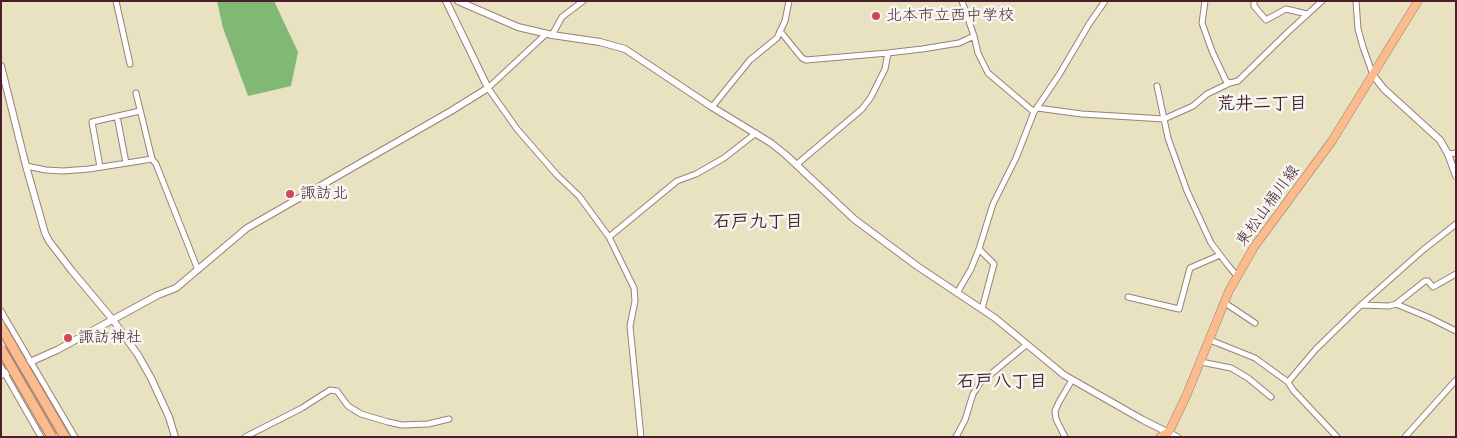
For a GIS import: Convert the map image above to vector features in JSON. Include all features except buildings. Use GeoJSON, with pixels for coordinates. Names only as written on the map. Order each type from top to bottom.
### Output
{"type":"FeatureCollection","features":[{"type":"Feature","properties":{"kind":"highway"},"geometry":{"type":"LineString","coordinates":[[1,327],[65,437]]}},
{"type":"Feature","properties":{"kind":"highway"},"geometry":{"type":"LineString","coordinates":[[1,349],[52,437]]}},
{"type":"Feature","properties":{"kind":"main road","name":"東松山桶川線"},"geometry":{"type":"LineString","coordinates":[[1169,432],[1237,276],[1254,247],[1332,141],[1418,1]]}},
{"type":"Feature","properties":{"kind":"main road"},"geometry":{"type":"LineString","coordinates":[[1160,437],[1169,432]]}},
{"type":"Feature","properties":{"kind":"street"},"geometry":{"type":"LineString","coordinates":[[116,1],[130,64]]}},
{"type":"Feature","properties":{"kind":"street"},"geometry":{"type":"LineString","coordinates":[[446,1],[488,88],[517,129],[557,176],[578,196],[609,237],[634,288],[635,301],[630,326],[641,437]]}},
{"type":"Feature","properties":{"kind":"street"},"geometry":{"type":"LineString","coordinates":[[458,1],[518,28],[549,35],[600,42],[625,50],[712,107],[756,133],[786,155],[854,220],[917,266],[995,318],[1064,376],[1143,420],[1178,437]]}},
{"type":"Feature","properties":{"kind":"street"},"geometry":{"type":"LineString","coordinates":[[41,437],[3,372],[57,350],[158,295],[176,288],[253,224],[452,111],[488,88],[549,35],[562,17],[583,1]]}},
{"type":"Feature","properties":{"kind":"street"},"geometry":{"type":"LineString","coordinates":[[712,107],[750,60],[777,38],[785,21],[789,1]]}},
{"type":"Feature","properties":{"kind":"street"},"geometry":{"type":"LineString","coordinates":[[962,1],[978,53],[988,73],[1035,110],[1164,119],[1193,106],[1207,94],[1238,81],[1322,1]]}},
{"type":"Feature","properties":{"kind":"street"},"geometry":{"type":"LineString","coordinates":[[957,293],[971,269],[993,204],[1016,158],[1035,110],[1105,1]]}},
{"type":"Feature","properties":{"kind":"street"},"geometry":{"type":"LineString","coordinates":[[1205,1],[1202,24],[1226,81],[1230,83]]}},
{"type":"Feature","properties":{"kind":"street"},"geometry":{"type":"LineString","coordinates":[[1254,1],[1254,6],[1266,20],[1286,9],[1308,14]]}},
{"type":"Feature","properties":{"kind":"street"},"geometry":{"type":"LineString","coordinates":[[1356,1],[1358,29],[1374,75],[1384,89],[1440,140],[1448,154],[1456,176]]}},
{"type":"Feature","properties":{"kind":"street"},"geometry":{"type":"LineString","coordinates":[[780,32],[802,58],[806,60],[888,54],[959,43],[974,36]]}},
{"type":"Feature","properties":{"kind":"street"},"geometry":{"type":"LineString","coordinates":[[796,165],[862,109],[885,69],[888,54]]}},
{"type":"Feature","properties":{"kind":"street"},"geometry":{"type":"LineString","coordinates":[[1,66],[41,222],[49,241],[113,320],[138,355],[169,417],[175,437]]}},
{"type":"Feature","properties":{"kind":"street"},"geometry":{"type":"LineString","coordinates":[[1157,86],[1168,138],[1187,191],[1211,243],[1237,276]]}},
{"type":"Feature","properties":{"kind":"street"},"geometry":{"type":"LineString","coordinates":[[136,93],[152,159],[156,164],[198,270]]}},
{"type":"Feature","properties":{"kind":"street"},"geometry":{"type":"LineString","coordinates":[[100,167],[92,122],[140,111]]}},
{"type":"Feature","properties":{"kind":"street"},"geometry":{"type":"LineString","coordinates":[[117,116],[126,163]]}},
{"type":"Feature","properties":{"kind":"street"},"geometry":{"type":"LineString","coordinates":[[609,237],[677,181],[696,174],[724,158],[756,133]]}},
{"type":"Feature","properties":{"kind":"street"},"geometry":{"type":"LineString","coordinates":[[1448,154],[1456,153]]}},
{"type":"Feature","properties":{"kind":"street"},"geometry":{"type":"LineString","coordinates":[[26,166],[63,171],[152,159]]}},
{"type":"Feature","properties":{"kind":"street"},"geometry":{"type":"LineString","coordinates":[[1288,382],[1316,349],[1361,305],[1423,250],[1456,224]]}},
{"type":"Feature","properties":{"kind":"street"},"geometry":{"type":"LineString","coordinates":[[979,249],[994,264],[982,309]]}},
{"type":"Feature","properties":{"kind":"street"},"geometry":{"type":"LineString","coordinates":[[1128,297],[1179,310],[1190,268],[1220,255]]}},
{"type":"Feature","properties":{"kind":"street"},"geometry":{"type":"LineString","coordinates":[[1361,305],[1388,306],[1396,304],[1425,281],[1428,281],[1433,287],[1456,274]]}},
{"type":"Feature","properties":{"kind":"street"},"geometry":{"type":"LineString","coordinates":[[1224,303],[1255,324]]}},
{"type":"Feature","properties":{"kind":"street"},"geometry":{"type":"LineString","coordinates":[[1396,304],[1456,331]]}},
{"type":"Feature","properties":{"kind":"street"},"geometry":{"type":"LineString","coordinates":[[1,311],[75,437]]}},
{"type":"Feature","properties":{"kind":"street"},"geometry":{"type":"LineString","coordinates":[[1210,340],[1255,358],[1288,382],[1293,390],[1337,437]]}},
{"type":"Feature","properties":{"kind":"street"},"geometry":{"type":"LineString","coordinates":[[956,437],[973,394],[980,383],[1026,345]]}},
{"type":"Feature","properties":{"kind":"street"},"geometry":{"type":"LineString","coordinates":[[1201,362],[1231,368],[1248,378],[1271,397]]}},
{"type":"Feature","properties":{"kind":"street"},"geometry":{"type":"LineString","coordinates":[[1065,437],[1056,419],[1055,412],[1072,380]]}},
{"type":"Feature","properties":{"kind":"street"},"geometry":{"type":"LineString","coordinates":[[1405,437],[1456,380]]}},
{"type":"Feature","properties":{"kind":"street"},"geometry":{"type":"LineString","coordinates":[[245,437],[302,408],[330,390],[337,391],[348,406],[361,414],[388,422],[402,425],[428,424],[449,419]]}},
{"type":"Feature","properties":{"kind":"green space"},"geometry":{"type":"Polygon","coordinates":[[[217,1],[274,1],[298,52],[291,86],[248,96],[223,28],[217,1]]]}},
{"type":"Feature","properties":{"kind":"place","name":"北本市立西中学校"},"geometry":{"type":"Point","coordinates":[876,16]}},
{"type":"Feature","properties":{"kind":"place","name":"諏訪北"},"geometry":{"type":"Point","coordinates":[290,194]}},
{"type":"Feature","properties":{"kind":"place","name":"諏訪神社"},"geometry":{"type":"Point","coordinates":[68,338]}},
{"type":"Feature","properties":{"kind":"district","name":"荒井二丁目"},"geometry":{"type":"Point","coordinates":[1262,104]}},
{"type":"Feature","properties":{"kind":"district","name":"石戸九丁目"},"geometry":{"type":"Point","coordinates":[758,222]}},
{"type":"Feature","properties":{"kind":"district","name":"石戸八丁目"},"geometry":{"type":"Point","coordinates":[1002,382]}}]}
